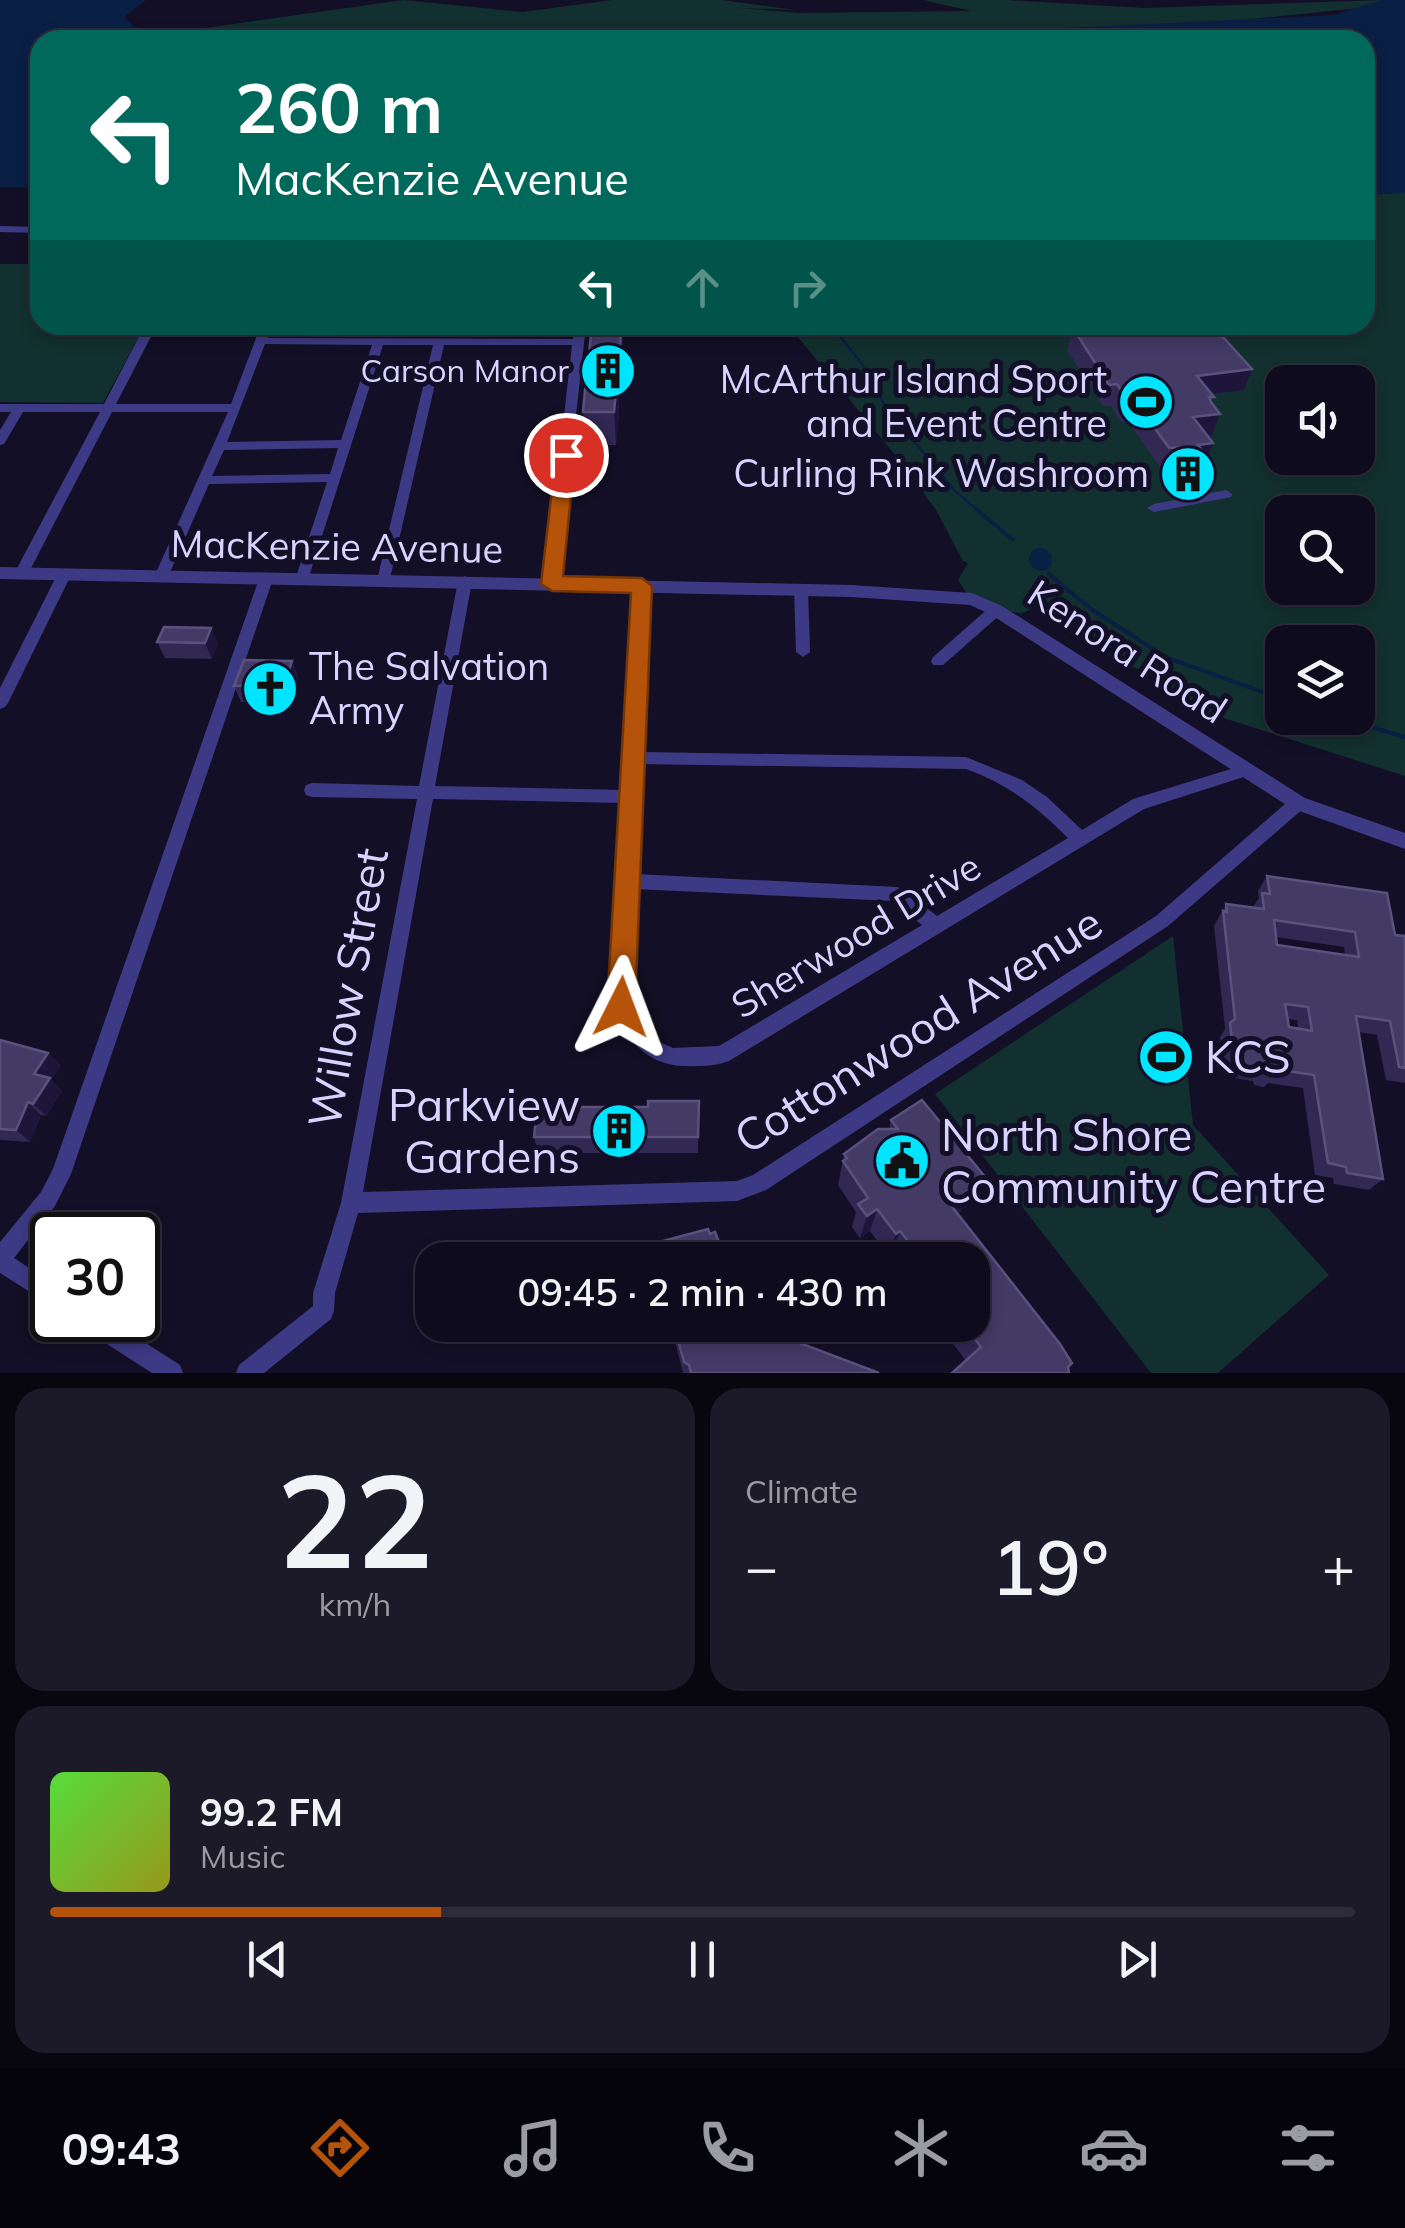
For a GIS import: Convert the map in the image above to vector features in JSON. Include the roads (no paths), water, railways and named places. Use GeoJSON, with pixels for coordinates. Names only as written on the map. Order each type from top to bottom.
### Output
{"type":"FeatureCollection","features":[{"type":"Feature","properties":{"kind":"street"},"geometry":{"type":"LineString","coordinates":[[0,230],[30,230]]}},
{"type":"Feature","properties":{"kind":"street"},"geometry":{"type":"LineString","coordinates":[[21,574],[147,335]]}},
{"type":"Feature","properties":{"kind":"street"},"geometry":{"type":"LineString","coordinates":[[161,578],[236,408],[263,335]]}},
{"type":"Feature","properties":{"kind":"street"},"geometry":{"type":"LineString","coordinates":[[552,584],[579,335]]}},
{"type":"Feature","properties":{"kind":"street"},"geometry":{"type":"LineString","coordinates":[[261,341],[578,342]]}},
{"type":"Feature","properties":{"kind":"street"},"geometry":{"type":"LineString","coordinates":[[302,580],[378,343]]}},
{"type":"Feature","properties":{"kind":"street"},"geometry":{"type":"LineString","coordinates":[[384,580],[438,343]]}},
{"type":"Feature","properties":{"kind":"street"},"geometry":{"type":"LineString","coordinates":[[0,408],[236,408]]}},
{"type":"Feature","properties":{"kind":"street"},"geometry":{"type":"LineString","coordinates":[[0,441],[19,408]]}},
{"type":"Feature","properties":{"kind":"street"},"geometry":{"type":"LineString","coordinates":[[219,446],[346,444]]}},
{"type":"Feature","properties":{"kind":"street"},"geometry":{"type":"LineString","coordinates":[[205,480],[336,478]]}},
{"type":"Feature","properties":{"kind":"street"},"geometry":{"type":"LineString","coordinates":[[1154,508],[1226,494]]}},
{"type":"Feature","properties":{"kind":"street","name":"MacKenzie Avenue"},"geometry":{"type":"LineString","coordinates":[[0,573],[802,590],[972,599]]}},
{"type":"Feature","properties":{"kind":"street"},"geometry":{"type":"LineString","coordinates":[[0,703],[64,575]]}},
{"type":"Feature","properties":{"kind":"street"},"geometry":{"type":"LineString","coordinates":[[30,1280],[0,1260],[48,1199],[61,1174],[266,579]]}},
{"type":"Feature","properties":{"kind":"street","name":"Willow Street"},"geometry":{"type":"LineString","coordinates":[[247,1373],[322,1311],[351,1203],[465,581]]}},
{"type":"Feature","properties":{"kind":"street","name":"Sherwood Drive"},"geometry":{"type":"LineString","coordinates":[[642,586],[621,1007],[637,1037],[656,1052],[684,1060],[722,1055],[1139,804],[1247,770]]}},
{"type":"Feature","properties":{"kind":"street"},"geometry":{"type":"LineString","coordinates":[[802,590],[803,652]]}},
{"type":"Feature","properties":{"kind":"street","name":"Kenora Road"},"geometry":{"type":"LineString","coordinates":[[972,599],[996,610],[1298,803],[1405,841]]}},
{"type":"Feature","properties":{"kind":"street"},"geometry":{"type":"LineString","coordinates":[[938,661],[996,610]]}},
{"type":"Feature","properties":{"kind":"street"},"geometry":{"type":"LineString","coordinates":[[633,758],[966,764],[1005,776],[1031,790],[1080,840]]}},
{"type":"Feature","properties":{"kind":"street"},"geometry":{"type":"LineString","coordinates":[[312,790],[632,797]]}},
{"type":"Feature","properties":{"kind":"street","name":"Cottonwood Avenue"},"geometry":{"type":"LineString","coordinates":[[351,1203],[737,1192],[758,1183],[1162,922],[1298,803]]}},
{"type":"Feature","properties":{"kind":"street"},"geometry":{"type":"LineString","coordinates":[[627,882],[897,894],[936,926]]}},
{"type":"Feature","properties":{"kind":"street"},"geometry":{"type":"LineString","coordinates":[[124,1342],[172,1373]]}},
{"type":"Feature","properties":{"kind":"water"},"geometry":{"type":"Polygon","coordinates":[[[0,0],[146,0],[124,17],[134,27],[161,30],[30,30],[30,188],[0,187],[0,0]]]}},
{"type":"Feature","properties":{"kind":"water"},"geometry":{"type":"Polygon","coordinates":[[[1381,0],[1405,0],[1405,193],[1375,194],[1375,30],[1028,30],[1334,15],[1381,0]]]}},
{"type":"Feature","properties":{"kind":"waterway"},"geometry":{"type":"LineString","coordinates":[[839,335],[866,369],[885,406],[955,491],[980,512]]}},
{"type":"Feature","properties":{"kind":"waterway"},"geometry":{"type":"LineString","coordinates":[[977,510],[1013,540]]}},
{"type":"Feature","properties":{"kind":"waterway"},"geometry":{"type":"LineString","coordinates":[[1049,574],[1091,609],[1165,657],[1265,693]]}},
{"type":"Feature","properties":{"kind":"waterway"},"geometry":{"type":"LineString","coordinates":[[1375,728],[1405,737]]}},
{"type":"Feature","properties":{"kind":"place","name":"Carson Manor"},"geometry":{"type":"Point","coordinates":[608,371]}},
{"type":"Feature","properties":{"kind":"place","name":"McArthur Island Sport and Event Centre"},"geometry":{"type":"Point","coordinates":[1146,402]}},
{"type":"Feature","properties":{"kind":"place","name":"Curling Rink Washroom"},"geometry":{"type":"Point","coordinates":[1188,474]}},
{"type":"Feature","properties":{"kind":"place","name":"The Salvation Army"},"geometry":{"type":"Point","coordinates":[270,689]}},
{"type":"Feature","properties":{"kind":"place","name":"KCS"},"geometry":{"type":"Point","coordinates":[1166,1057]}},
{"type":"Feature","properties":{"kind":"place","name":"Parkview Gardens"},"geometry":{"type":"Point","coordinates":[619,1131]}},
{"type":"Feature","properties":{"kind":"place","name":"North Shore Community Centre"},"geometry":{"type":"Point","coordinates":[902,1161]}}]}
